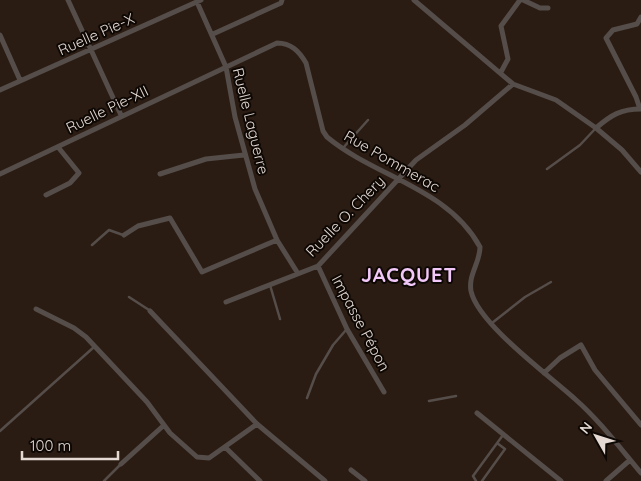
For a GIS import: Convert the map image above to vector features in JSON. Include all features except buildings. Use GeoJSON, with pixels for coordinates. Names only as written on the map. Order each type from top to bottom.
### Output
{"type":"FeatureCollection","features":[{"type":"Feature","properties":{"kind":"street"},"geometry":{"type":"LineString","coordinates":[[68,0],[120,115]]}},
{"type":"Feature","properties":{"kind":"street"},"geometry":{"type":"LineString","coordinates":[[414,0],[513,84],[556,100],[596,128],[634,163],[641,172]]}},
{"type":"Feature","properties":{"kind":"street"},"geometry":{"type":"LineString","coordinates":[[501,72],[508,58],[501,26],[522,0],[540,8],[548,8]]}},
{"type":"Feature","properties":{"kind":"street","name":"Ruelle Pie-X"},"geometry":{"type":"LineString","coordinates":[[0,90],[199,1]]}},
{"type":"Feature","properties":{"kind":"street","name":"Ruelle Laguerre"},"geometry":{"type":"LineString","coordinates":[[199,1],[226,68],[244,155],[256,189],[277,240],[297,272]]}},
{"type":"Feature","properties":{"kind":"street"},"geometry":{"type":"LineString","coordinates":[[213,34],[281,1]]}},
{"type":"Feature","properties":{"kind":"street"},"geometry":{"type":"LineString","coordinates":[[596,128],[611,114],[624,109],[641,109],[606,38],[613,30],[637,24],[641,17]]}},
{"type":"Feature","properties":{"kind":"street"},"geometry":{"type":"LineString","coordinates":[[0,35],[20,80]]}},
{"type":"Feature","properties":{"kind":"street","name":"Rue Pommerac"},"geometry":{"type":"LineString","coordinates":[[226,68],[277,43],[290,46],[301,54],[306,63],[327,137],[343,148],[438,201],[477,241],[480,254],[470,280],[471,292],[475,301],[492,323],[601,424],[641,473]]}},
{"type":"Feature","properties":{"kind":"street","name":"Ruelle Pie-XII"},"geometry":{"type":"LineString","coordinates":[[0,174],[120,115],[226,68]]}},
{"type":"Feature","properties":{"kind":"street","name":"Ruelle O. Chery"},"geometry":{"type":"LineString","coordinates":[[226,302],[297,272],[318,266],[416,160],[464,125],[513,84]]}},
{"type":"Feature","properties":{"kind":"street"},"geometry":{"type":"LineString","coordinates":[[46,194],[70,183],[79,173],[58,147]]}},
{"type":"Feature","properties":{"kind":"street"},"geometry":{"type":"LineString","coordinates":[[160,174],[206,159],[244,155]]}},
{"type":"Feature","properties":{"kind":"street"},"geometry":{"type":"LineString","coordinates":[[634,163],[641,163]]}},
{"type":"Feature","properties":{"kind":"street"},"geometry":{"type":"LineString","coordinates":[[124,235],[138,226],[170,218],[202,272],[277,240]]}},
{"type":"Feature","properties":{"kind":"street","name":"Impasse Pépon"},"geometry":{"type":"LineString","coordinates":[[318,266],[347,329],[384,392]]}},
{"type":"Feature","properties":{"kind":"street"},"geometry":{"type":"LineString","coordinates":[[36,309],[74,328],[96,346],[147,402],[164,426],[201,459],[209,458],[226,448],[258,424]]}},
{"type":"Feature","properties":{"kind":"street"},"geometry":{"type":"LineString","coordinates":[[150,312],[258,424],[325,481]]}},
{"type":"Feature","properties":{"kind":"street"},"geometry":{"type":"LineString","coordinates":[[544,373],[560,358],[581,345],[595,370],[641,425]]}},
{"type":"Feature","properties":{"kind":"street"},"geometry":{"type":"LineString","coordinates":[[477,413],[561,481]]}},
{"type":"Feature","properties":{"kind":"street"},"geometry":{"type":"LineString","coordinates":[[121,464],[164,426]]}},
{"type":"Feature","properties":{"kind":"street"},"geometry":{"type":"LineString","coordinates":[[226,448],[257,480]]}},
{"type":"Feature","properties":{"kind":"street"},"geometry":{"type":"LineString","coordinates":[[606,481],[630,460]]}},
{"type":"Feature","properties":{"kind":"street"},"geometry":{"type":"LineString","coordinates":[[351,470],[365,481]]}},
{"type":"Feature","properties":{"kind":"lane"},"geometry":{"type":"LineString","coordinates":[[343,148],[368,120]]}},
{"type":"Feature","properties":{"kind":"lane"},"geometry":{"type":"LineString","coordinates":[[547,169],[580,145],[596,128]]}},
{"type":"Feature","properties":{"kind":"lane"},"geometry":{"type":"LineString","coordinates":[[92,245],[110,230],[124,235]]}},
{"type":"Feature","properties":{"kind":"lane"},"geometry":{"type":"LineString","coordinates":[[492,323],[525,297],[551,282]]}},
{"type":"Feature","properties":{"kind":"lane"},"geometry":{"type":"LineString","coordinates":[[269,284],[280,319]]}},
{"type":"Feature","properties":{"kind":"lane"},"geometry":{"type":"LineString","coordinates":[[129,298],[150,312]]}},
{"type":"Feature","properties":{"kind":"lane"},"geometry":{"type":"LineString","coordinates":[[307,398],[316,374],[334,345],[347,329]]}},
{"type":"Feature","properties":{"kind":"lane"},"geometry":{"type":"LineString","coordinates":[[0,431],[48,391],[96,346]]}},
{"type":"Feature","properties":{"kind":"lane"},"geometry":{"type":"LineString","coordinates":[[429,401],[456,396]]}},
{"type":"Feature","properties":{"kind":"lane"},"geometry":{"type":"LineString","coordinates":[[476,481],[473,476],[504,435]]}},
{"type":"Feature","properties":{"kind":"lane"},"geometry":{"type":"LineString","coordinates":[[482,481],[506,449],[498,443]]}},
{"type":"Feature","properties":{"kind":"lane"},"geometry":{"type":"LineString","coordinates":[[104,481],[121,464]]}},
{"type":"Feature","properties":{"kind":"district","name":"JACQUET"},"geometry":{"type":"Point","coordinates":[409,274]}}]}
